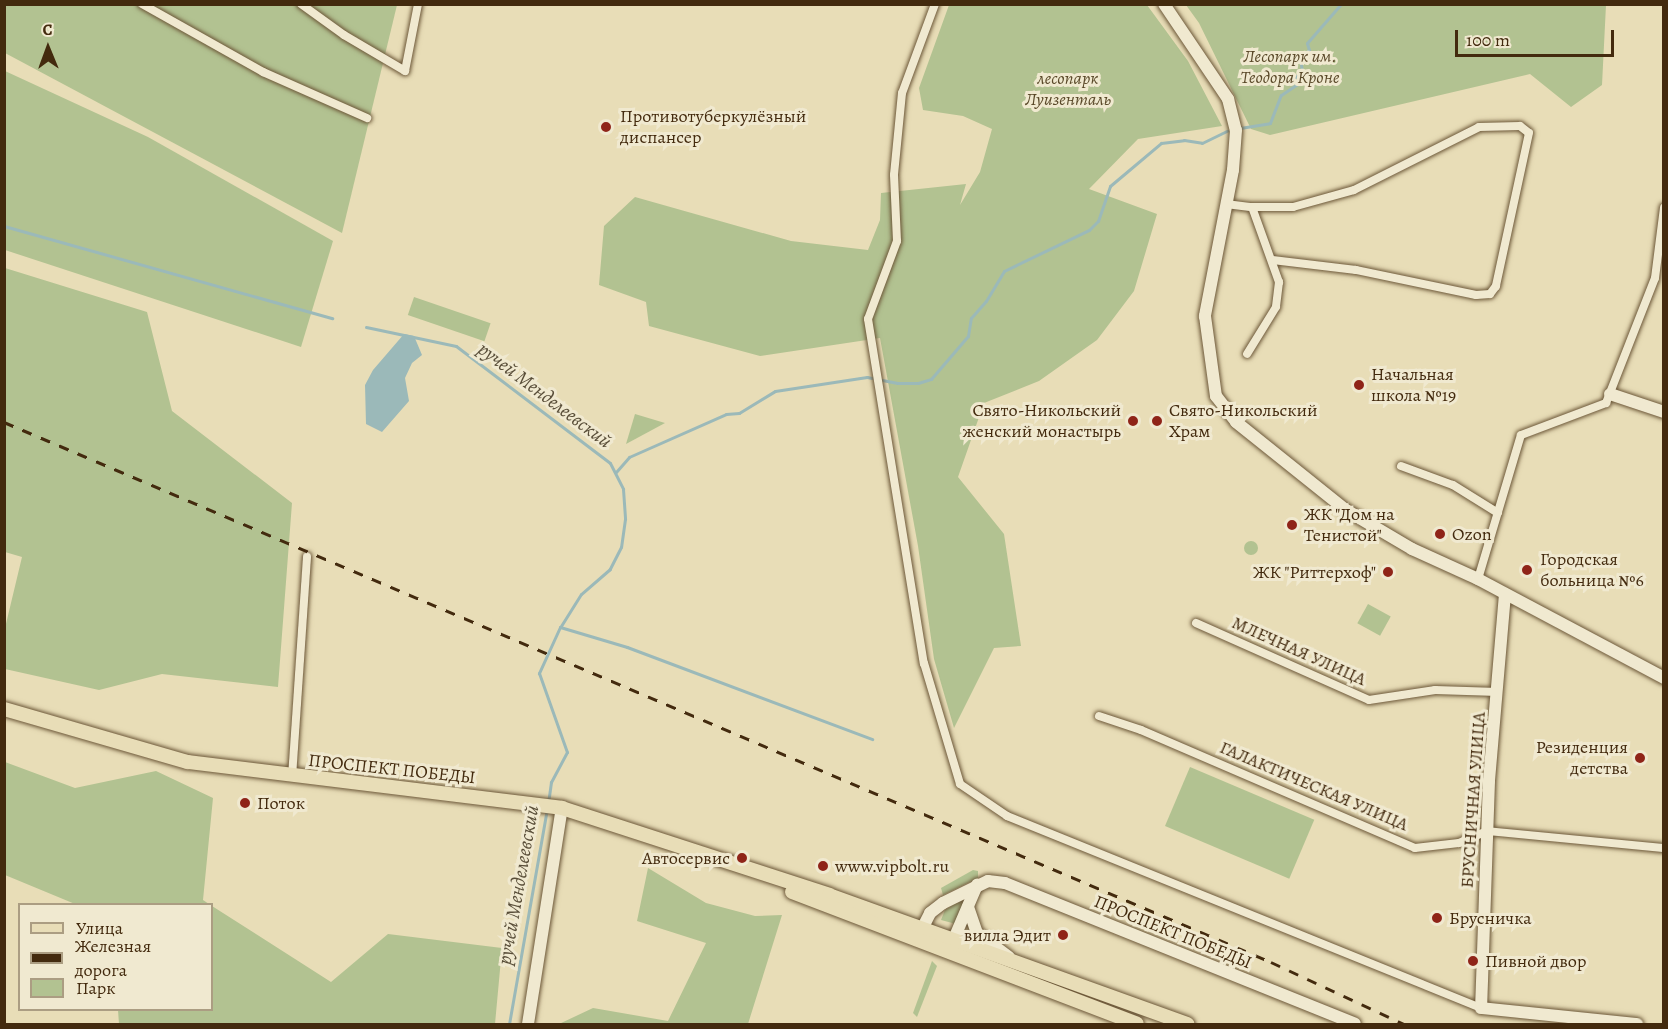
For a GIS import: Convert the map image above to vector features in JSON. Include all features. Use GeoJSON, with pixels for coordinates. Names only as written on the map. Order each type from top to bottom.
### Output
{"type":"FeatureCollection","features":[{"type":"Feature","properties":{"kind":"main road","name":"ПРОСПЕКТ ПОБЕДЫ"},"geometry":{"type":"LineString","coordinates":[[4,710],[188,762],[292,777],[538,803],[562,808],[771,879],[829,895],[922,929],[950,947],[1015,963],[1187,1024]]}},
{"type":"Feature","properties":{"kind":"main road","name":"ПРОСПЕКТ ПОБЕДЫ"},"geometry":{"type":"LineString","coordinates":[[771,879],[789,891],[950,947],[1137,1024]]}},
{"type":"Feature","properties":{"kind":"street"},"geometry":{"type":"LineString","coordinates":[[142,4],[263,72],[367,118]]}},
{"type":"Feature","properties":{"kind":"street"},"geometry":{"type":"LineString","coordinates":[[302,4],[344,35],[405,71],[418,4]]}},
{"type":"Feature","properties":{"kind":"street"},"geometry":{"type":"LineString","coordinates":[[935,4],[902,93],[894,175],[897,241],[868,319],[876,385],[924,663],[960,783],[1007,816],[1481,1008],[1637,1024]]}},
{"type":"Feature","properties":{"kind":"street"},"geometry":{"type":"LineString","coordinates":[[1164,4],[1228,99],[1236,130],[1226,204],[1205,316],[1216,396],[1236,422],[1346,510],[1412,549],[1478,579],[1664,678]]}},
{"type":"Feature","properties":{"kind":"street"},"geometry":{"type":"LineString","coordinates":[[1226,204],[1252,207],[1293,207],[1354,190],[1479,127],[1520,126],[1529,134],[1496,286],[1490,294],[1476,295],[1356,270],[1273,260]]}},
{"type":"Feature","properties":{"kind":"street"},"geometry":{"type":"LineString","coordinates":[[1247,354],[1276,307],[1279,282],[1273,260],[1252,207]]}},
{"type":"Feature","properties":{"kind":"street"},"geometry":{"type":"LineString","coordinates":[[1478,579],[1521,435],[1606,403],[1654,278],[1664,208]]}},
{"type":"Feature","properties":{"kind":"street"},"geometry":{"type":"LineString","coordinates":[[1610,394],[1664,412]]}},
{"type":"Feature","properties":{"kind":"street"},"geometry":{"type":"LineString","coordinates":[[1401,466],[1453,485],[1498,513]]}},
{"type":"Feature","properties":{"kind":"street"},"geometry":{"type":"LineString","coordinates":[[292,777],[307,557]]}},
{"type":"Feature","properties":{"kind":"street","name":"БРУСНИЧНАЯ УЛИЦА"},"geometry":{"type":"LineString","coordinates":[[1481,1008],[1487,831],[1505,594]]}},
{"type":"Feature","properties":{"kind":"street","name":"МЛЕЧНАЯ УЛИЦА"},"geometry":{"type":"LineString","coordinates":[[1196,623],[1369,700],[1435,690],[1498,692]]}},
{"type":"Feature","properties":{"kind":"street","name":"ГАЛАКТИЧЕСКАЯ УЛИЦА"},"geometry":{"type":"LineString","coordinates":[[1099,716],[1141,730],[1415,848],[1459,843],[1487,831],[1664,848]]}},
{"type":"Feature","properties":{"kind":"street"},"geometry":{"type":"LineString","coordinates":[[528,1024],[562,808]]}},
{"type":"Feature","properties":{"kind":"street","name":"ПРОСПЕКТ ПОБЕДЫ"},"geometry":{"type":"LineString","coordinates":[[922,929],[930,913],[977,885],[988,881],[1005,884],[1355,1024]]}},
{"type":"Feature","properties":{"kind":"street"},"geometry":{"type":"LineString","coordinates":[[950,947],[977,885]]}},
{"type":"Feature","properties":{"kind":"street"},"geometry":{"type":"LineString","coordinates":[[968,907],[977,933],[1015,963]]}},
{"type":"Feature","properties":{"kind":"street"},"geometry":{"type":"LineString","coordinates":[[1531,1014],[1544,1024]]}},
{"type":"Feature","properties":{"kind":"green space"},"geometry":{"type":"Polygon","coordinates":[[[4,5],[397,5],[342,233],[5,53],[4,5]]]}},
{"type":"Feature","properties":{"kind":"green space","name":"лесопарк Луизенталь"},"geometry":{"type":"Polygon","coordinates":[[[949,5],[1147,5],[1188,61],[1222,126],[1138,139],[1089,189],[1157,214],[1134,291],[1097,340],[1039,381],[984,403],[958,477],[1004,534],[1021,646],[994,648],[954,728],[934,659],[918,546],[880,338],[760,356],[649,326],[646,302],[599,285],[604,226],[635,197],[791,241],[868,250],[880,220],[881,193],[966,184],[960,205],[980,172],[992,129],[963,116],[923,110],[919,88],[949,5]]]}},
{"type":"Feature","properties":{"kind":"green space","name":"Лесопарк им. Теодора Кроне"},"geometry":{"type":"Polygon","coordinates":[[[1186,5],[1606,5],[1602,85],[1571,107],[1530,74],[1270,135],[1251,129],[1199,23],[1186,5]]]}},
{"type":"Feature","properties":{"kind":"green space"},"geometry":{"type":"Polygon","coordinates":[[[5,71],[148,137],[333,241],[301,347],[5,250],[5,71]]]}},
{"type":"Feature","properties":{"kind":"green space"},"geometry":{"type":"Polygon","coordinates":[[[5,268],[147,312],[172,411],[292,503],[278,687],[162,674],[99,690],[5,669],[5,628],[22,557],[5,552],[5,268]]]}},
{"type":"Feature","properties":{"kind":"green space"},"geometry":{"type":"Polygon","coordinates":[[[414,297],[491,323],[484,341],[408,315],[414,297]]]}},
{"type":"Feature","properties":{"kind":"green space"},"geometry":{"type":"Polygon","coordinates":[[[635,414],[665,423],[626,444],[635,414]]]}},
{"type":"Feature","properties":{"kind":"green space"},"geometry":{"type":"Polygon","coordinates":[[[1251,541],[1256,543],[1258,548],[1256,553],[1251,555],[1246,553],[1244,548],[1246,543],[1251,541]]]}},
{"type":"Feature","properties":{"kind":"green space"},"geometry":{"type":"Polygon","coordinates":[[[1368,604],[1391,617],[1380,636],[1357,623],[1368,604]]]}},
{"type":"Feature","properties":{"kind":"green space"},"geometry":{"type":"Polygon","coordinates":[[[5,762],[75,788],[156,771],[213,798],[203,900],[208,903],[73,903],[5,875],[5,762]]]}},
{"type":"Feature","properties":{"kind":"green space"},"geometry":{"type":"Polygon","coordinates":[[[1190,767],[1314,820],[1289,879],[1165,826],[1190,767]]]}},
{"type":"Feature","properties":{"kind":"green space"},"geometry":{"type":"Polygon","coordinates":[[[648,868],[706,903],[755,916],[782,915],[748,1024],[559,1024],[593,1008],[668,1021],[706,943],[637,921],[648,868]]]}},
{"type":"Feature","properties":{"kind":"green space"},"geometry":{"type":"Polygon","coordinates":[[[973,870],[978,871],[978,878],[943,895],[941,888],[973,870]]]}},
{"type":"Feature","properties":{"kind":"green space"},"geometry":{"type":"Polygon","coordinates":[[[966,897],[956,924],[941,920],[945,910],[966,897]]]}},
{"type":"Feature","properties":{"kind":"green space"},"geometry":{"type":"Polygon","coordinates":[[[213,907],[331,982],[388,934],[502,948],[495,1024],[119,1024],[118,1011],[213,1011],[213,907]]]}},
{"type":"Feature","properties":{"kind":"green space"},"geometry":{"type":"Polygon","coordinates":[[[932,961],[937,966],[917,1017],[913,1013],[932,961]]]}},
{"type":"Feature","properties":{"kind":"water"},"geometry":{"type":"Polygon","coordinates":[[[404,334],[414,336],[422,355],[412,363],[405,378],[409,401],[382,432],[366,424],[365,385],[373,370],[404,334]]]}},
{"type":"Feature","properties":{"kind":"waterway"},"geometry":{"type":"LineString","coordinates":[[1240,128],[1270,123],[1281,95],[1296,85],[1294,78],[1302,71],[1300,58],[1309,50],[1307,43],[1341,4]]}},
{"type":"Feature","properties":{"kind":"waterway"},"geometry":{"type":"LineString","coordinates":[[616,472],[629,457],[726,414],[739,413],[775,391],[867,377],[897,383],[918,383],[931,379],[968,336],[971,318],[986,301],[1004,271],[1089,230],[1098,221],[1110,186],[1161,143],[1184,140],[1202,143],[1227,131]]}},
{"type":"Feature","properties":{"kind":"waterway","name":"ручей Менделеевский"},"geometry":{"type":"LineString","coordinates":[[4,226],[332,318]]}},
{"type":"Feature","properties":{"kind":"waterway","name":"ручей Менделеевский"},"geometry":{"type":"LineString","coordinates":[[366,327],[456,346],[610,463],[623,489],[625,519],[621,547],[610,569],[581,594],[560,627],[539,673],[567,752],[551,782],[548,803]]}},
{"type":"Feature","properties":{"kind":"waterway"},"geometry":{"type":"LineString","coordinates":[[560,627],[627,647],[872,739]]}},
{"type":"Feature","properties":{"kind":"waterway","name":"ручей Менделеевский"},"geometry":{"type":"LineString","coordinates":[[509,1024],[547,809]]}},
{"type":"Feature","properties":{"kind":"railway"},"geometry":{"type":"LineString","coordinates":[[4,422],[1271,962],[1404,1024]]}},
{"type":"Feature","properties":{"kind":"place","name":"Противотуберкулёзный диспансер"},"geometry":{"type":"Point","coordinates":[606,127]}},
{"type":"Feature","properties":{"kind":"place","name":"Начальная школа №19"},"geometry":{"type":"Point","coordinates":[1359,385]}},
{"type":"Feature","properties":{"kind":"place","name":"Свято-Никольский женский монастырь"},"geometry":{"type":"Point","coordinates":[1133,421]}},
{"type":"Feature","properties":{"kind":"place","name":"Свято-Никольский Храм"},"geometry":{"type":"Point","coordinates":[1157,421]}},
{"type":"Feature","properties":{"kind":"place","name":"ЖК \"Дом на Тенистой\""},"geometry":{"type":"Point","coordinates":[1292,525]}},
{"type":"Feature","properties":{"kind":"place","name":"Ozon"},"geometry":{"type":"Point","coordinates":[1440,534]}},
{"type":"Feature","properties":{"kind":"place","name":"Городская больница №6"},"geometry":{"type":"Point","coordinates":[1527,570]}},
{"type":"Feature","properties":{"kind":"place","name":"ЖК \"Риттерхоф\""},"geometry":{"type":"Point","coordinates":[1388,572]}},
{"type":"Feature","properties":{"kind":"place","name":"Резиденция детства"},"geometry":{"type":"Point","coordinates":[1640,758]}},
{"type":"Feature","properties":{"kind":"place","name":"Поток"},"geometry":{"type":"Point","coordinates":[245,803]}},
{"type":"Feature","properties":{"kind":"place","name":"Автосервис"},"geometry":{"type":"Point","coordinates":[742,858]}},
{"type":"Feature","properties":{"kind":"place","name":"www.vipbolt.ru"},"geometry":{"type":"Point","coordinates":[823,866]}},
{"type":"Feature","properties":{"kind":"place","name":"Брусничка"},"geometry":{"type":"Point","coordinates":[1437,918]}},
{"type":"Feature","properties":{"kind":"place","name":"вилла Эдит"},"geometry":{"type":"Point","coordinates":[1063,935]}},
{"type":"Feature","properties":{"kind":"place","name":"Пивной двор"},"geometry":{"type":"Point","coordinates":[1473,961]}}]}
